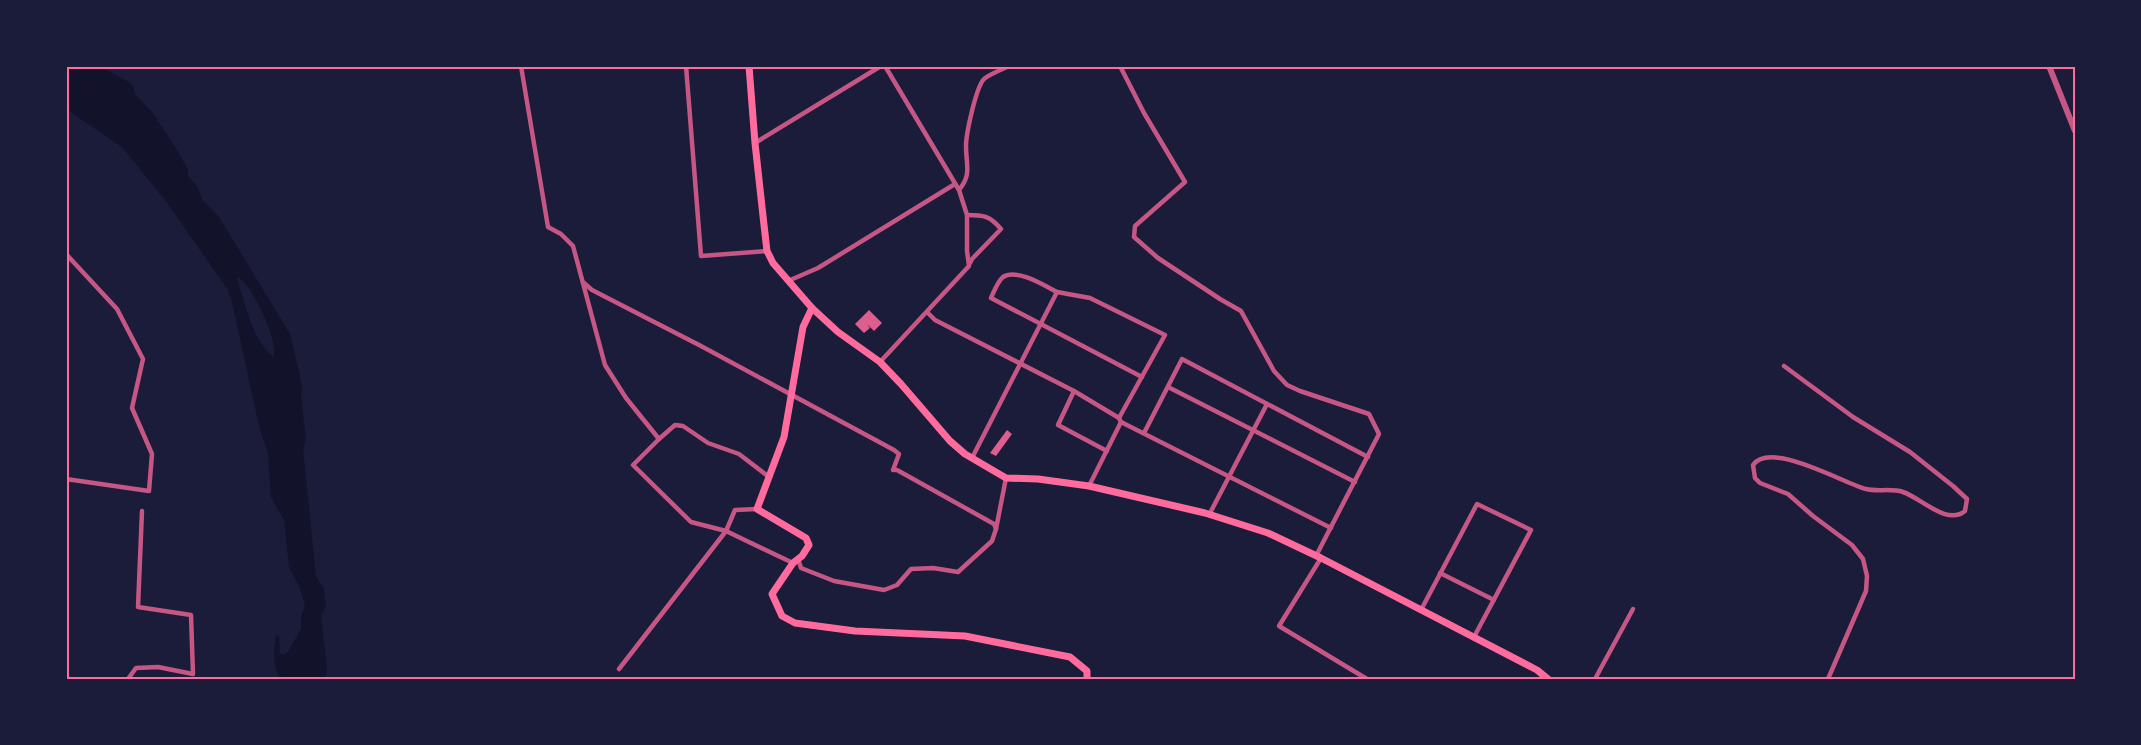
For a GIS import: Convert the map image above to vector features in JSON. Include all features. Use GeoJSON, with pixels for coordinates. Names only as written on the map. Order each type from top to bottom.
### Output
{"type":"FeatureCollection","features":[{"type":"Feature","properties":{"kind":"main road"},"geometry":{"type":"LineString","coordinates":[[749,66],[754,143],[767,251],[773,263],[812,308],[838,332],[880,362],[950,441],[972,458],[1006,478],[1038,479],[1089,486],[1209,514],[1268,533],[1538,670],[1548,679]]}},
{"type":"Feature","properties":{"kind":"main road"},"geometry":{"type":"LineString","coordinates":[[812,308],[803,327],[784,437],[757,509],[806,538],[809,545],[772,594],[782,616],[795,623],[855,631],[965,636],[1070,657],[1087,671],[1087,679]]}},
{"type":"Feature","properties":{"kind":"street"},"geometry":{"type":"LineString","coordinates":[[521,66],[548,227],[561,234],[573,246],[605,365],[626,398],[659,439]]}},
{"type":"Feature","properties":{"kind":"street"},"geometry":{"type":"LineString","coordinates":[[686,66],[701,256],[767,251]]}},
{"type":"Feature","properties":{"kind":"street"},"geometry":{"type":"LineString","coordinates":[[754,143],[883,66],[958,190],[966,215],[969,266]]}},
{"type":"Feature","properties":{"kind":"street"},"geometry":{"type":"LineString","coordinates":[[958,190],[966,182],[968,172],[966,145],[974,102],[983,80],[1009,66]]}},
{"type":"Feature","properties":{"kind":"street"},"geometry":{"type":"LineString","coordinates":[[1120,66],[1144,113],[1185,182],[1135,226],[1134,237],[1158,258],[1241,311],[1274,371],[1287,385],[1300,392],[1369,414],[1379,434],[1318,557],[1279,626],[1367,679]]}},
{"type":"Feature","properties":{"kind":"street"},"geometry":{"type":"LineString","coordinates":[[2049,66],[2075,131]]}},
{"type":"Feature","properties":{"kind":"street"},"geometry":{"type":"LineString","coordinates":[[788,281],[818,268],[955,184]]}},
{"type":"Feature","properties":{"kind":"street"},"geometry":{"type":"LineString","coordinates":[[880,362],[1001,229],[992,218],[985,215],[966,215]]}},
{"type":"Feature","properties":{"kind":"street"},"geometry":{"type":"LineString","coordinates":[[66,254],[117,309],[143,359],[132,408],[152,454],[149,491],[66,479]]}},
{"type":"Feature","properties":{"kind":"street"},"geometry":{"type":"LineString","coordinates":[[1089,486],[1120,420],[1165,335],[1090,298],[1058,292],[1032,279],[1011,273],[1001,278],[991,297],[1142,377]]}},
{"type":"Feature","properties":{"kind":"street"},"geometry":{"type":"LineString","coordinates":[[584,283],[602,295],[894,450],[899,454],[893,470],[897,470],[994,524],[996,529]]}},
{"type":"Feature","properties":{"kind":"street"},"geometry":{"type":"LineString","coordinates":[[972,458],[1058,292]]}},
{"type":"Feature","properties":{"kind":"street"},"geometry":{"type":"LineString","coordinates":[[927,312],[935,320],[1074,391],[1144,433],[1331,528]]}},
{"type":"Feature","properties":{"kind":"street"},"geometry":{"type":"LineString","coordinates":[[1144,433],[1182,359],[1368,457]]}},
{"type":"Feature","properties":{"kind":"street"},"geometry":{"type":"LineString","coordinates":[[1784,366],[1852,417],[1910,452],[1967,499],[1965,511],[1960,515],[1945,515],[1913,495],[1899,490],[1870,490],[1855,486],[1791,460],[1763,457],[1756,461],[1753,465],[1755,478],[1760,483],[1788,494],[1798,501],[1813,516],[1852,545],[1866,566],[1866,591],[1828,679]]}},
{"type":"Feature","properties":{"kind":"street"},"geometry":{"type":"LineString","coordinates":[[1168,387],[1355,483]]}},
{"type":"Feature","properties":{"kind":"street"},"geometry":{"type":"LineString","coordinates":[[1074,391],[1058,425],[1107,451]]}},
{"type":"Feature","properties":{"kind":"street"},"geometry":{"type":"LineString","coordinates":[[1209,514],[1267,404]]}},
{"type":"Feature","properties":{"kind":"street"},"geometry":{"type":"LineString","coordinates":[[770,478],[740,454],[708,443],[683,426],[675,425],[633,465],[691,522],[726,531],[796,561],[801,568],[834,581],[884,590],[897,585],[911,569],[933,568],[958,572],[992,541],[1006,478]]}},
{"type":"Feature","properties":{"kind":"street"},"geometry":{"type":"LineString","coordinates":[[1420,610],[1477,504],[1531,530],[1474,637]]}},
{"type":"Feature","properties":{"kind":"street"},"geometry":{"type":"LineString","coordinates":[[619,669],[726,531],[735,510],[757,509]]}},
{"type":"Feature","properties":{"kind":"street"},"geometry":{"type":"LineString","coordinates":[[128,679],[136,668],[158,667],[193,674],[191,615],[138,607],[142,512]]}},
{"type":"Feature","properties":{"kind":"street"},"geometry":{"type":"LineString","coordinates":[[1440,573],[1494,600]]}},
{"type":"Feature","properties":{"kind":"street"},"geometry":{"type":"LineString","coordinates":[[1595,679],[1633,609]]}},
{"type":"Feature","properties":{"kind":"shaded area"},"geometry":{"type":"Polygon","coordinates":[[[66,66],[99,66],[133,86],[135,94],[152,112],[177,150],[188,170],[188,176],[198,188],[202,199],[219,217],[290,334],[302,385],[306,440],[303,449],[316,577],[324,588],[326,606],[321,616],[327,670],[325,679],[280,679],[276,668],[274,653],[276,636],[279,635],[280,653],[283,655],[288,652],[301,629],[301,616],[305,606],[300,588],[289,567],[284,520],[271,497],[268,453],[260,430],[228,290],[165,200],[122,147],[66,109],[66,66]],[[238,277],[250,321],[259,340],[273,357],[273,340],[269,328],[257,302],[238,277]]]}},
{"type":"Feature","properties":{"kind":"building"},"geometry":{"type":"Polygon","coordinates":[[[869,310],[882,323],[874,331],[867,324],[870,328],[864,333],[855,324],[869,310]]]}},
{"type":"Feature","properties":{"kind":"building"},"geometry":{"type":"Polygon","coordinates":[[[1007,430],[1012,434],[996,456],[990,453],[1007,430]]]}}]}
